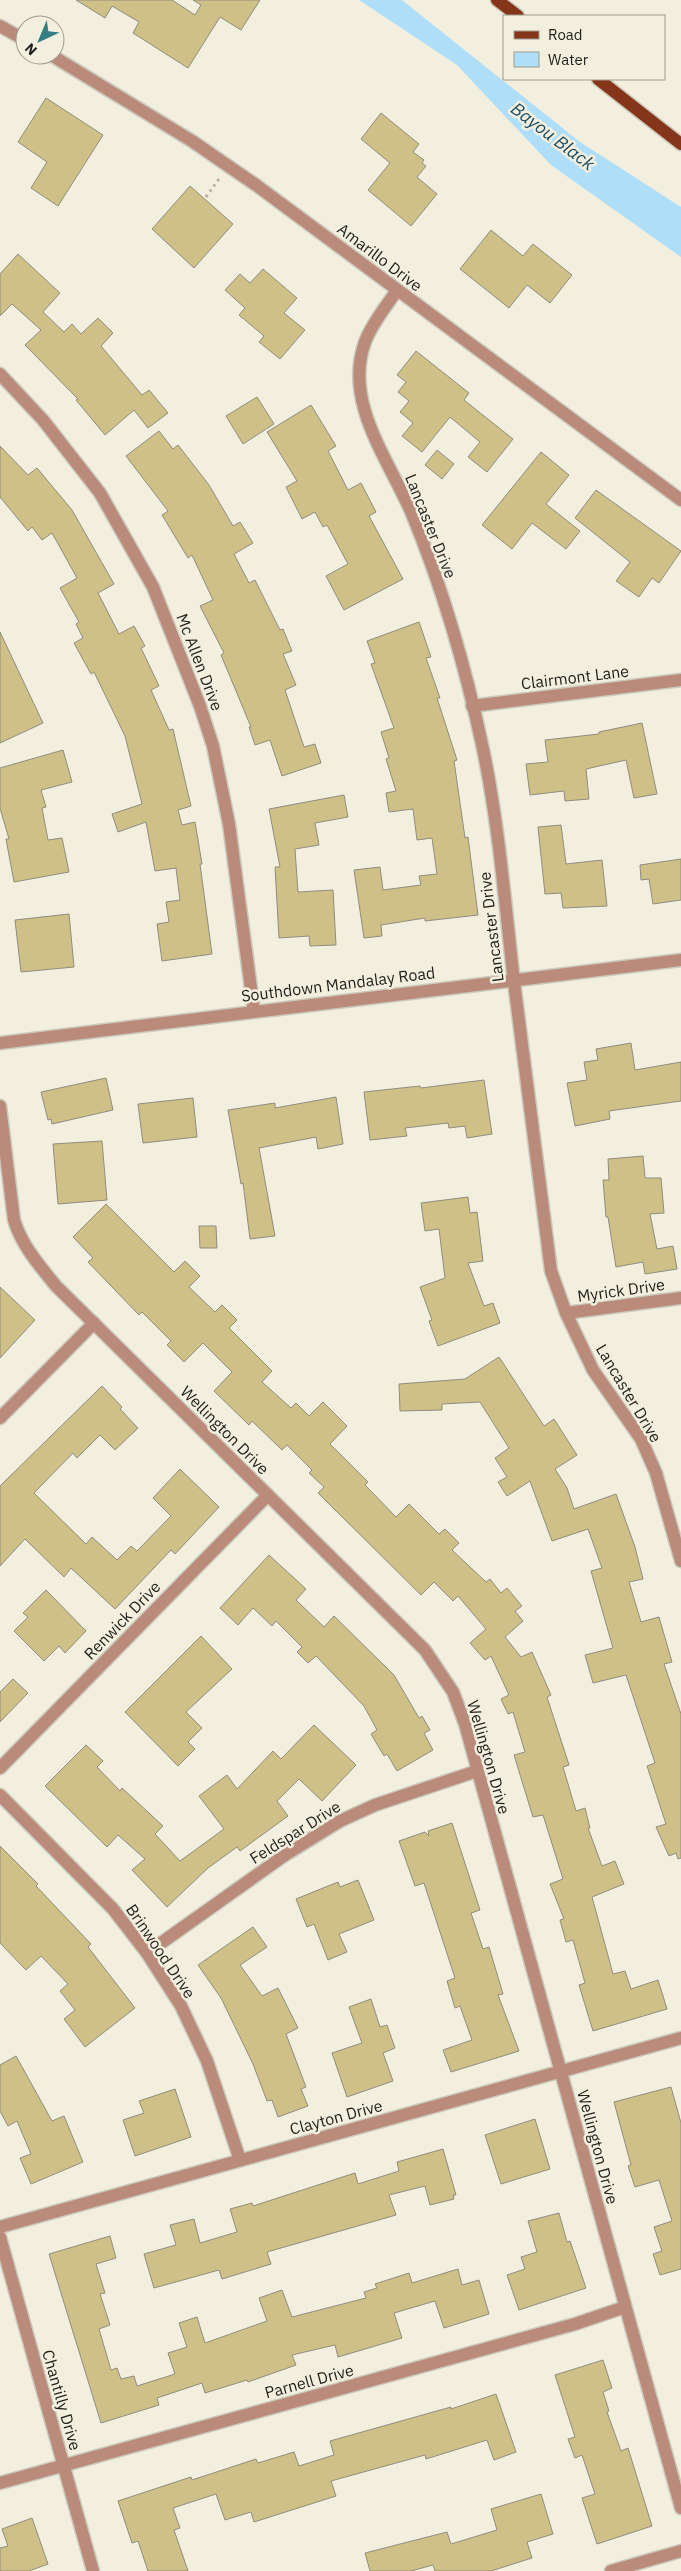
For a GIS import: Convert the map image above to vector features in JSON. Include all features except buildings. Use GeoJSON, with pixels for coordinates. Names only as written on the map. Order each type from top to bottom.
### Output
{"type":"FeatureCollection","features":[{"type":"Feature","properties":{"kind":"main road"},"geometry":{"type":"LineString","coordinates":[[497,0],[517,15]]}},
{"type":"Feature","properties":{"kind":"main road"},"geometry":{"type":"LineString","coordinates":[[599,80],[681,144]]}},
{"type":"Feature","properties":{"kind":"street"},"geometry":{"type":"LineString","coordinates":[[0,26],[15,34]]}},
{"type":"Feature","properties":{"kind":"street","name":"Amarillo Drive"},"geometry":{"type":"LineString","coordinates":[[65,64],[192,141],[228,166],[681,500]]}},
{"type":"Feature","properties":{"kind":"street","name":"Lancaster Drive"},"geometry":{"type":"LineString","coordinates":[[398,290],[372,327],[364,344],[357,378],[360,396],[375,438],[412,514],[451,621],[488,779],[503,882],[551,1271],[566,1313],[593,1370],[641,1439],[656,1473],[681,1561]]}},
{"type":"Feature","properties":{"kind":"street","name":"Mc Allen Drive"},"geometry":{"type":"LineString","coordinates":[[0,374],[43,420],[100,493],[154,586],[200,706],[213,746],[230,824],[254,1011]]}},
{"type":"Feature","properties":{"kind":"street","name":"Clairmont Lane"},"geometry":{"type":"LineString","coordinates":[[472,706],[681,680]]}},
{"type":"Feature","properties":{"kind":"street","name":"Southdown Mandalay Road"},"geometry":{"type":"LineString","coordinates":[[0,1043],[681,960]]}},
{"type":"Feature","properties":{"kind":"street","name":"Wellington Drive"},"geometry":{"type":"LineString","coordinates":[[0,1106],[14,1220],[19,1235],[29,1253],[56,1286],[425,1650],[453,1692],[477,1770],[681,2508]]}},
{"type":"Feature","properties":{"kind":"street","name":"Myrick Drive"},"geometry":{"type":"LineString","coordinates":[[566,1313],[681,1298]]}},
{"type":"Feature","properties":{"kind":"street"},"geometry":{"type":"LineString","coordinates":[[0,1418],[94,1323]]}},
{"type":"Feature","properties":{"kind":"street","name":"Renwick Drive"},"geometry":{"type":"LineString","coordinates":[[0,1768],[268,1495]]}},
{"type":"Feature","properties":{"kind":"street","name":"Feldspar Drive"},"geometry":{"type":"LineString","coordinates":[[147,1953],[285,1855],[340,1821],[375,1805],[477,1770]]}},
{"type":"Feature","properties":{"kind":"street","name":"Brinwood Drive"},"geometry":{"type":"LineString","coordinates":[[0,1795],[113,1909],[147,1953],[180,2006],[207,2061],[240,2160]]}},
{"type":"Feature","properties":{"kind":"street","name":"Clayton Drive"},"geometry":{"type":"LineString","coordinates":[[0,2227],[681,2038]]}},
{"type":"Feature","properties":{"kind":"street","name":"Chantilly Drive"},"geometry":{"type":"LineString","coordinates":[[0,2237],[93,2571]]}},
{"type":"Feature","properties":{"kind":"street","name":"Parnell Drive"},"geometry":{"type":"LineString","coordinates":[[0,2483],[575,2324],[625,2307]]}},
{"type":"Feature","properties":{"kind":"street"},"geometry":{"type":"LineString","coordinates":[[610,2571],[681,2551]]}},
{"type":"Feature","properties":{"kind":"path"},"geometry":{"type":"LineString","coordinates":[[206,196],[228,166]]}},
{"type":"Feature","properties":{"kind":"water","name":"Bayou Black"},"geometry":{"type":"Polygon","coordinates":[[[359,0],[402,0],[580,142],[681,207],[681,257],[551,165],[457,65],[359,0]]]}}]}
